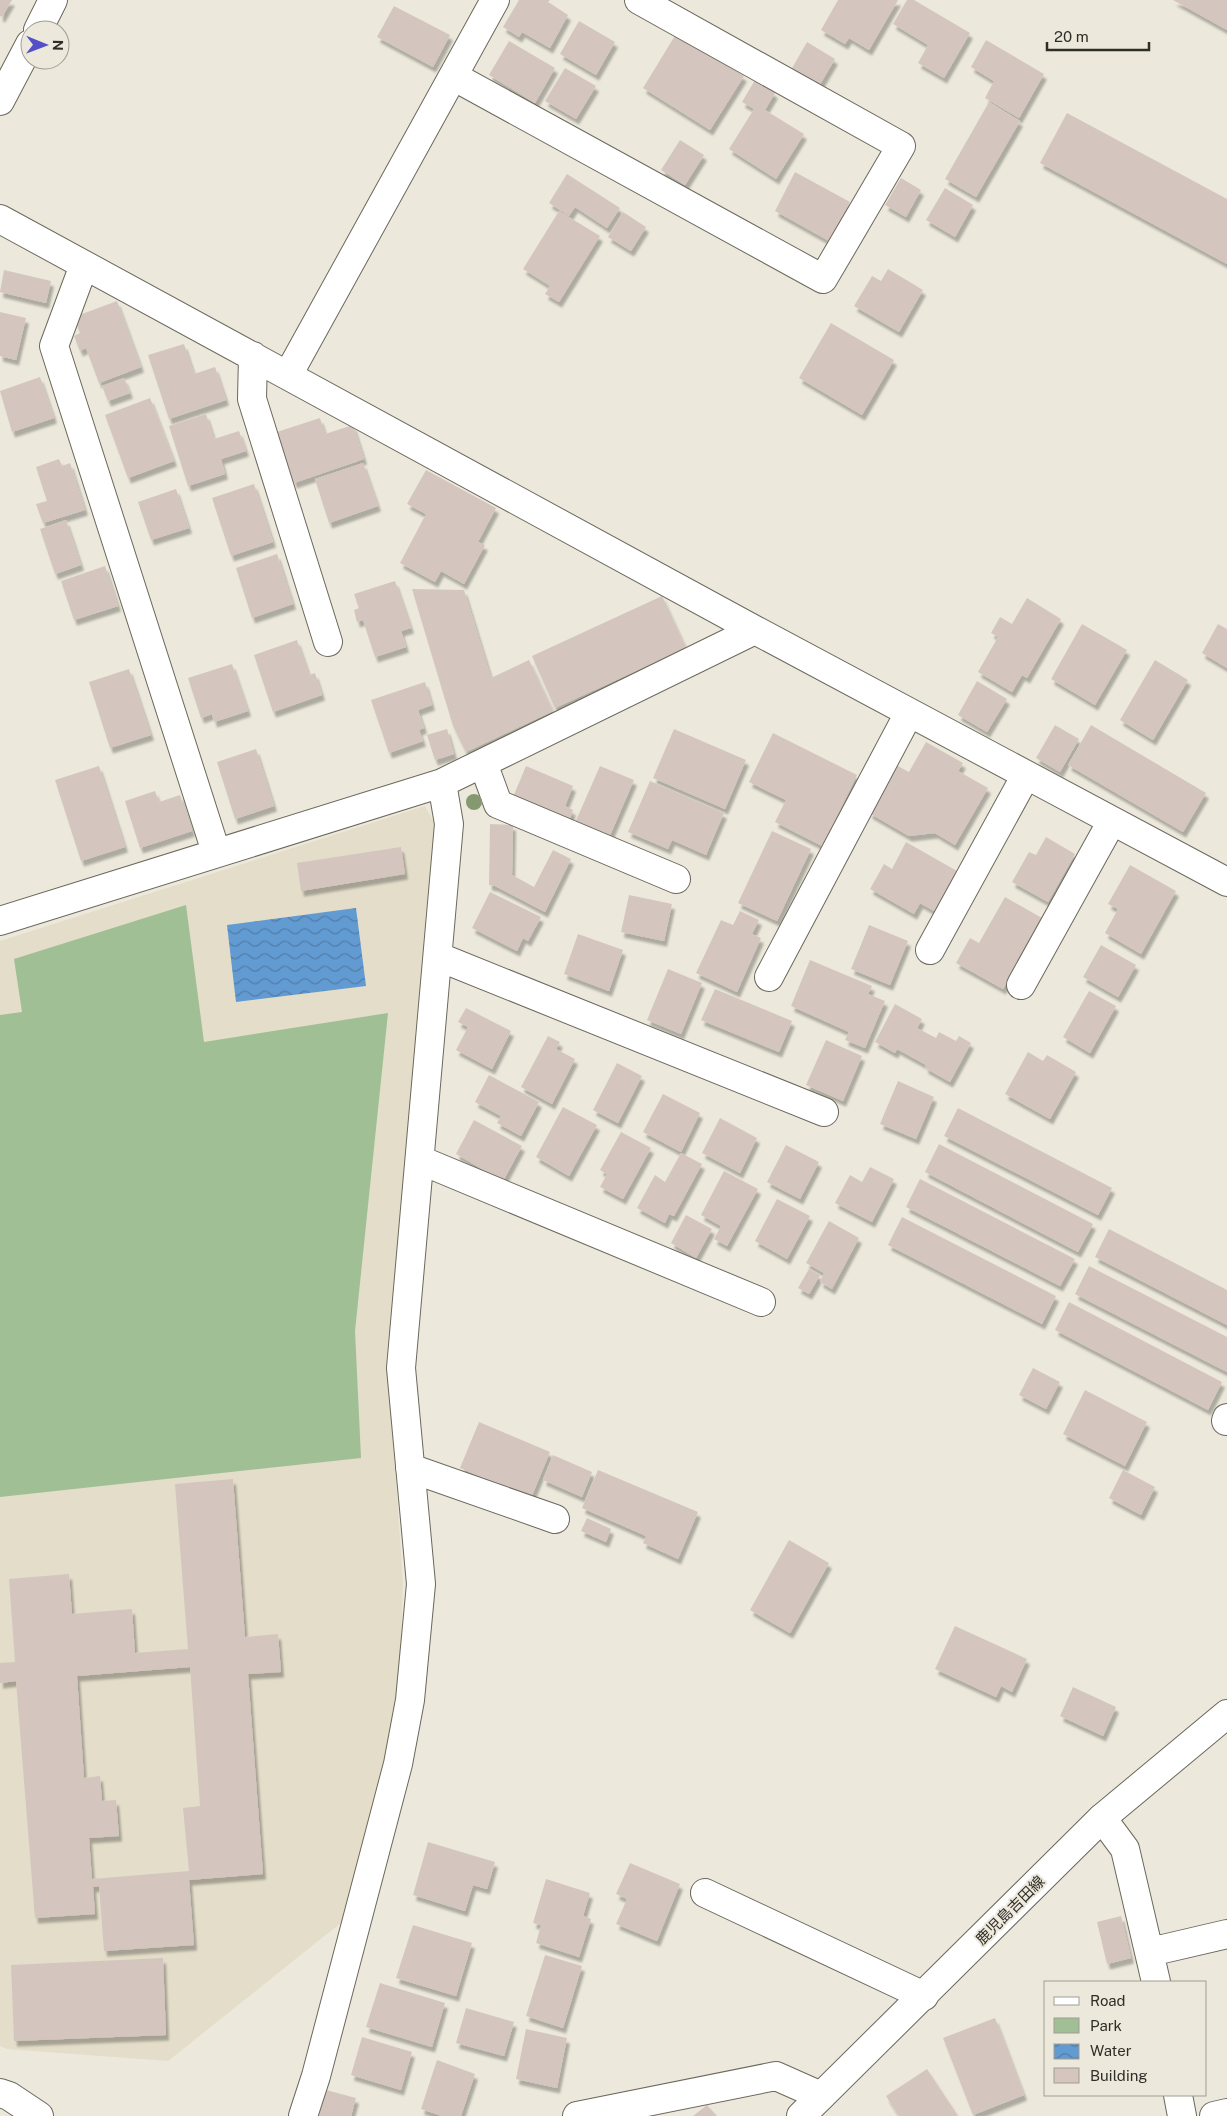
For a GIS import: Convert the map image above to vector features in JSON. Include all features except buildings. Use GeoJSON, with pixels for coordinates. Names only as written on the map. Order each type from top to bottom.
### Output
{"type":"FeatureCollection","features":[{"type":"Feature","properties":{"kind":"street"},"geometry":{"type":"LineString","coordinates":[[43,20],[53,0]]}},
{"type":"Feature","properties":{"kind":"street"},"geometry":{"type":"LineString","coordinates":[[288,375],[494,0]]}},
{"type":"Feature","properties":{"kind":"street"},"geometry":{"type":"LineString","coordinates":[[453,76],[824,278],[901,146],[639,0]]}},
{"type":"Feature","properties":{"kind":"street"},"geometry":{"type":"LineString","coordinates":[[0,101],[20,63]]}},
{"type":"Feature","properties":{"kind":"street"},"geometry":{"type":"LineString","coordinates":[[0,219],[755,630],[1227,882]]}},
{"type":"Feature","properties":{"kind":"street"},"geometry":{"type":"LineString","coordinates":[[84,265],[54,346],[216,852]]}},
{"type":"Feature","properties":{"kind":"street"},"geometry":{"type":"LineString","coordinates":[[253,356],[252,399],[328,642]]}},
{"type":"Feature","properties":{"kind":"street"},"geometry":{"type":"LineString","coordinates":[[0,920],[442,783],[755,630]]}},
{"type":"Feature","properties":{"kind":"street"},"geometry":{"type":"LineString","coordinates":[[768,977],[909,713]]}},
{"type":"Feature","properties":{"kind":"street"},"geometry":{"type":"LineString","coordinates":[[483,763],[498,804],[676,879]]}},
{"type":"Feature","properties":{"kind":"street"},"geometry":{"type":"LineString","coordinates":[[930,950],[1026,775]]}},
{"type":"Feature","properties":{"kind":"street"},"geometry":{"type":"LineString","coordinates":[[303,2116],[316,2076],[398,1764],[410,1700],[421,1584],[401,1368],[450,824],[442,783]]}},
{"type":"Feature","properties":{"kind":"street"},"geometry":{"type":"LineString","coordinates":[[1021,985],[1112,821]]}},
{"type":"Feature","properties":{"kind":"street"},"geometry":{"type":"LineString","coordinates":[[439,957],[824,1112]]}},
{"type":"Feature","properties":{"kind":"street"},"geometry":{"type":"LineString","coordinates":[[420,1160],[761,1302]]}},
{"type":"Feature","properties":{"kind":"street"},"geometry":{"type":"LineString","coordinates":[[410,1468],[555,1519]]}},
{"type":"Feature","properties":{"kind":"street","name":"鹿児島吉田線"},"geometry":{"type":"LineString","coordinates":[[802,2116],[1102,1818],[1227,1714]]}},
{"type":"Feature","properties":{"kind":"street"},"geometry":{"type":"LineString","coordinates":[[1102,1818],[1125,1849],[1156,1981]]}},
{"type":"Feature","properties":{"kind":"street"},"geometry":{"type":"LineString","coordinates":[[705,1893],[924,1996]]}},
{"type":"Feature","properties":{"kind":"street"},"geometry":{"type":"LineString","coordinates":[[1150,1952],[1227,1934]]}},
{"type":"Feature","properties":{"kind":"street"},"geometry":{"type":"LineString","coordinates":[[577,2116],[776,2076],[821,2096]]}},
{"type":"Feature","properties":{"kind":"street"},"geometry":{"type":"LineString","coordinates":[[0,2093],[9,2096],[39,2116]]}},
{"type":"Feature","properties":{"kind":"street"},"geometry":{"type":"LineString","coordinates":[[1178,2096],[1182,2116]]}},
{"type":"Feature","properties":{"kind":"street"},"geometry":{"type":"LineString","coordinates":[[1214,2116],[1227,2113]]}},
{"type":"Feature","properties":{"kind":"shaded area"},"geometry":{"type":"Polygon","coordinates":[[[425,806],[437,828],[388,1364],[403,1583],[399,1689],[383,1780],[347,1918],[168,2061],[7,2049],[0,2046],[0,941],[425,806]]]}},
{"type":"Feature","properties":{"kind":"green space"},"geometry":{"type":"Polygon","coordinates":[[[186,905],[204,1042],[388,1013],[355,1331],[361,1458],[0,1497],[0,1015],[22,1012],[14,959],[186,905]]]}},
{"type":"Feature","properties":{"kind":"water"},"geometry":{"type":"Polygon","coordinates":[[[356,908],[366,986],[236,1002],[227,925],[356,908]]]}}]}
